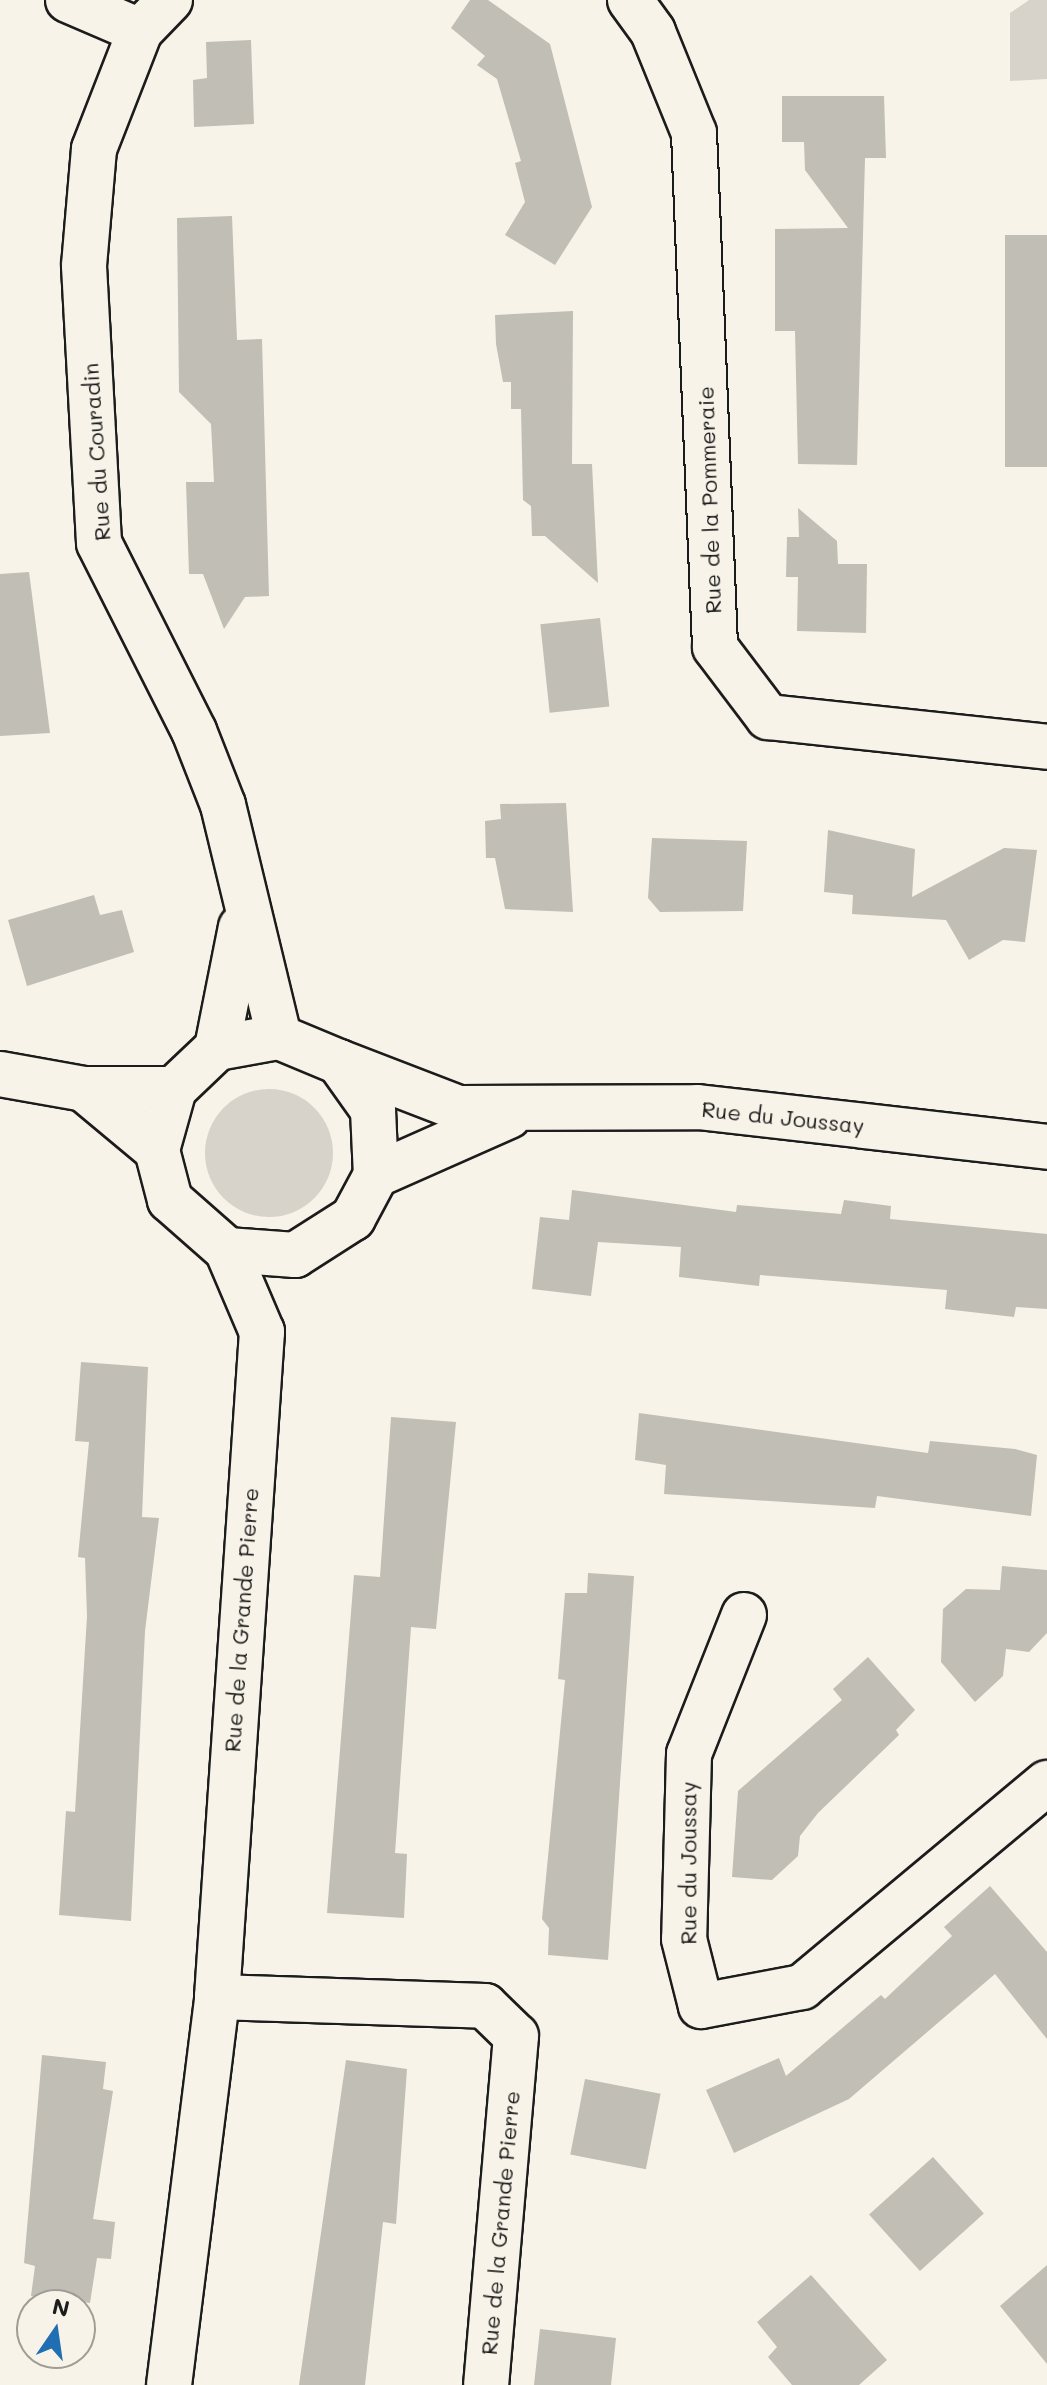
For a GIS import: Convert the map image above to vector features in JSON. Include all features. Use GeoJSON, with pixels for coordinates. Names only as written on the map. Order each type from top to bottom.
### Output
{"type":"FeatureCollection","features":[{"type":"Feature","properties":{"kind":"street","name":"Rue du Couradin"},"geometry":{"type":"LineString","coordinates":[[68,0],[155,15],[94,149],[84,266],[99,543],[194,731],[223,805],[279,1037]]}},
{"type":"Feature","properties":{"kind":"street","name":"Rue de la Pommeraie"},"geometry":{"type":"LineString","coordinates":[[630,0],[653,32],[694,133],[715,647],[768,717],[1047,747]]}},
{"type":"Feature","properties":{"kind":"street"},"geometry":{"type":"LineString","coordinates":[[217,1048],[244,900]]}},
{"type":"Feature","properties":{"kind":"street"},"geometry":{"type":"LineString","coordinates":[[262,1332],[295,1255],[353,1218],[376,1175],[373,1110],[339,1062],[279,1037],[217,1048],[174,1089],[157,1150],[170,1200],[227,1250],[295,1255]]}},
{"type":"Feature","properties":{"kind":"street","name":"Rue du Joussay"},"geometry":{"type":"LineString","coordinates":[[339,1062],[458,1108],[519,1113],[698,1107],[1045,1138]]}},
{"type":"Feature","properties":{"kind":"street"},"geometry":{"type":"LineString","coordinates":[[0,1074],[84,1089],[174,1089]]}},
{"type":"Feature","properties":{"kind":"street"},"geometry":{"type":"LineString","coordinates":[[84,1089],[157,1150]]}},
{"type":"Feature","properties":{"kind":"street","name":"Rue du Joussay"},"geometry":{"type":"LineString","coordinates":[[376,1175],[519,1113]]}},
{"type":"Feature","properties":{"kind":"street","name":"Rue de la Grande Pierre"},"geometry":{"type":"LineString","coordinates":[[169,2385],[217,1997],[262,1332],[227,1250]]}},
{"type":"Feature","properties":{"kind":"street","name":"Rue du Joussay"},"geometry":{"type":"LineString","coordinates":[[744,1615],[689,1754],[684,1939],[701,2006],[802,1987],[1042,1797]]}},
{"type":"Feature","properties":{"kind":"street","name":"Rue de la Grande Pierre"},"geometry":{"type":"LineString","coordinates":[[217,1997],[485,2006],[516,2036],[486,2385]]}},
{"type":"Feature","properties":{"kind":"shaded area"},"geometry":{"type":"Polygon","coordinates":[[[1029,0],[1047,0],[1047,79],[1010,81],[1010,13],[1029,0]]]}},
{"type":"Feature","properties":{"kind":"shaded area"},"geometry":{"type":"Polygon","coordinates":[[[269,1089],[293,1094],[314,1108],[328,1129],[333,1153],[328,1177],[314,1198],[293,1212],[269,1217],[245,1212],[224,1198],[210,1177],[205,1153],[210,1129],[224,1108],[245,1094],[269,1089]]]}},
{"type":"Feature","properties":{"kind":"building"},"geometry":{"type":"Polygon","coordinates":[[[470,0],[488,0],[550,44],[592,207],[555,265],[505,235],[525,202],[515,163],[521,161],[497,79],[477,65],[485,56],[451,28],[470,0]]]}},
{"type":"Feature","properties":{"kind":"building"},"geometry":{"type":"Polygon","coordinates":[[[251,40],[254,124],[194,127],[193,80],[207,78],[206,42],[251,40]]]}},
{"type":"Feature","properties":{"kind":"building"},"geometry":{"type":"Polygon","coordinates":[[[782,96],[884,96],[886,158],[865,158],[857,465],[798,464],[795,331],[775,331],[775,229],[848,228],[805,170],[804,142],[782,142],[782,96]]]}},
{"type":"Feature","properties":{"kind":"building"},"geometry":{"type":"Polygon","coordinates":[[[232,216],[237,340],[262,339],[269,596],[245,597],[224,629],[203,574],[189,574],[186,482],[214,482],[211,424],[179,392],[177,218],[232,216]]]}},
{"type":"Feature","properties":{"kind":"building"},"geometry":{"type":"Polygon","coordinates":[[[1005,235],[1047,235],[1047,467],[1005,467],[1005,235]]]}},
{"type":"Feature","properties":{"kind":"building"},"geometry":{"type":"Polygon","coordinates":[[[573,311],[572,464],[592,464],[598,583],[545,536],[532,536],[531,506],[523,500],[521,409],[511,409],[511,382],[503,382],[496,344],[495,315],[573,311]]]}},
{"type":"Feature","properties":{"kind":"building"},"geometry":{"type":"Polygon","coordinates":[[[798,508],[837,541],[838,564],[867,564],[866,633],[797,631],[798,577],[786,577],[787,537],[799,537],[798,508]]]}},
{"type":"Feature","properties":{"kind":"building"},"geometry":{"type":"Polygon","coordinates":[[[29,572],[50,733],[0,736],[0,574],[29,572]]]}},
{"type":"Feature","properties":{"kind":"building"},"geometry":{"type":"Polygon","coordinates":[[[600,618],[609,707],[550,713],[540,624],[600,618]]]}},
{"type":"Feature","properties":{"kind":"building"},"geometry":{"type":"Polygon","coordinates":[[[566,803],[573,912],[505,909],[495,858],[486,858],[485,821],[501,819],[500,804],[566,803]]]}},
{"type":"Feature","properties":{"kind":"building"},"geometry":{"type":"Polygon","coordinates":[[[828,830],[915,849],[912,897],[1004,848],[1037,850],[1025,942],[1003,940],[969,960],[946,920],[852,914],[853,895],[824,892],[828,830]]]}},
{"type":"Feature","properties":{"kind":"building"},"geometry":{"type":"Polygon","coordinates":[[[652,838],[747,841],[743,911],[660,912],[648,898],[652,838]]]}},
{"type":"Feature","properties":{"kind":"building"},"geometry":{"type":"Polygon","coordinates":[[[94,895],[100,915],[122,910],[134,952],[27,986],[8,920],[94,895]]]}},
{"type":"Feature","properties":{"kind":"building"},"geometry":{"type":"Polygon","coordinates":[[[572,1190],[736,1212],[737,1205],[841,1214],[844,1200],[891,1206],[890,1219],[1047,1234],[1047,1309],[1016,1307],[1014,1317],[945,1309],[947,1290],[760,1275],[759,1286],[679,1277],[681,1247],[598,1242],[591,1296],[532,1289],[540,1217],[569,1220],[572,1190]]]}},
{"type":"Feature","properties":{"kind":"building"},"geometry":{"type":"Polygon","coordinates":[[[81,1362],[148,1367],[142,1517],[159,1518],[145,1631],[131,1921],[59,1915],[66,1811],[75,1812],[87,1616],[85,1558],[78,1557],[89,1442],[75,1441],[81,1362]]]}},
{"type":"Feature","properties":{"kind":"building"},"geometry":{"type":"Polygon","coordinates":[[[639,1413],[928,1453],[930,1441],[1015,1449],[1037,1455],[1031,1516],[877,1496],[875,1508],[664,1494],[666,1465],[635,1460],[639,1413]]]}},
{"type":"Feature","properties":{"kind":"building"},"geometry":{"type":"Polygon","coordinates":[[[391,1417],[456,1422],[436,1629],[411,1627],[395,1853],[407,1854],[404,1918],[327,1913],[354,1575],[380,1577],[391,1417]]]}},
{"type":"Feature","properties":{"kind":"building"},"geometry":{"type":"Polygon","coordinates":[[[1002,1566],[1047,1570],[1047,1633],[1029,1652],[1006,1649],[1003,1676],[975,1702],[941,1662],[943,1609],[966,1589],[1000,1590],[1002,1566]]]}},
{"type":"Feature","properties":{"kind":"building"},"geometry":{"type":"Polygon","coordinates":[[[588,1573],[634,1576],[608,1960],[548,1955],[549,1928],[542,1919],[565,1680],[558,1679],[565,1593],[587,1593],[588,1573]]]}},
{"type":"Feature","properties":{"kind":"building"},"geometry":{"type":"Polygon","coordinates":[[[868,1657],[915,1710],[896,1730],[899,1735],[818,1813],[800,1836],[798,1856],[772,1880],[732,1877],[738,1791],[842,1700],[833,1689],[868,1657]]]}},
{"type":"Feature","properties":{"kind":"building"},"geometry":{"type":"Polygon","coordinates":[[[990,1886],[1047,1952],[1047,2039],[995,1974],[849,2099],[734,2153],[706,2090],[779,2058],[786,2076],[881,1995],[885,1999],[952,1936],[944,1927],[990,1886]]]}},
{"type":"Feature","properties":{"kind":"building"},"geometry":{"type":"Polygon","coordinates":[[[42,2055],[106,2062],[103,2089],[113,2091],[93,2219],[115,2222],[111,2259],[97,2258],[92,2289],[32,2289],[35,2266],[24,2263],[42,2055]]]}},
{"type":"Feature","properties":{"kind":"building"},"geometry":{"type":"Polygon","coordinates":[[[346,2060],[407,2069],[396,2224],[383,2222],[365,2385],[299,2385],[346,2060]]]}},
{"type":"Feature","properties":{"kind":"building"},"geometry":{"type":"Polygon","coordinates":[[[585,2079],[661,2094],[646,2169],[570,2155],[585,2079]]]}},
{"type":"Feature","properties":{"kind":"building"},"geometry":{"type":"Polygon","coordinates":[[[933,2157],[984,2213],[920,2271],[869,2215],[933,2157]]]}},
{"type":"Feature","properties":{"kind":"building"},"geometry":{"type":"Polygon","coordinates":[[[1047,2265],[1047,2364],[1000,2306],[1047,2265]]]}},
{"type":"Feature","properties":{"kind":"building"},"geometry":{"type":"Polygon","coordinates":[[[811,2275],[887,2360],[859,2385],[792,2385],[768,2357],[777,2347],[757,2322],[811,2275]]]}},
{"type":"Feature","properties":{"kind":"building"},"geometry":{"type":"Polygon","coordinates":[[[540,2329],[616,2338],[611,2385],[534,2385],[540,2329]]]}}]}
